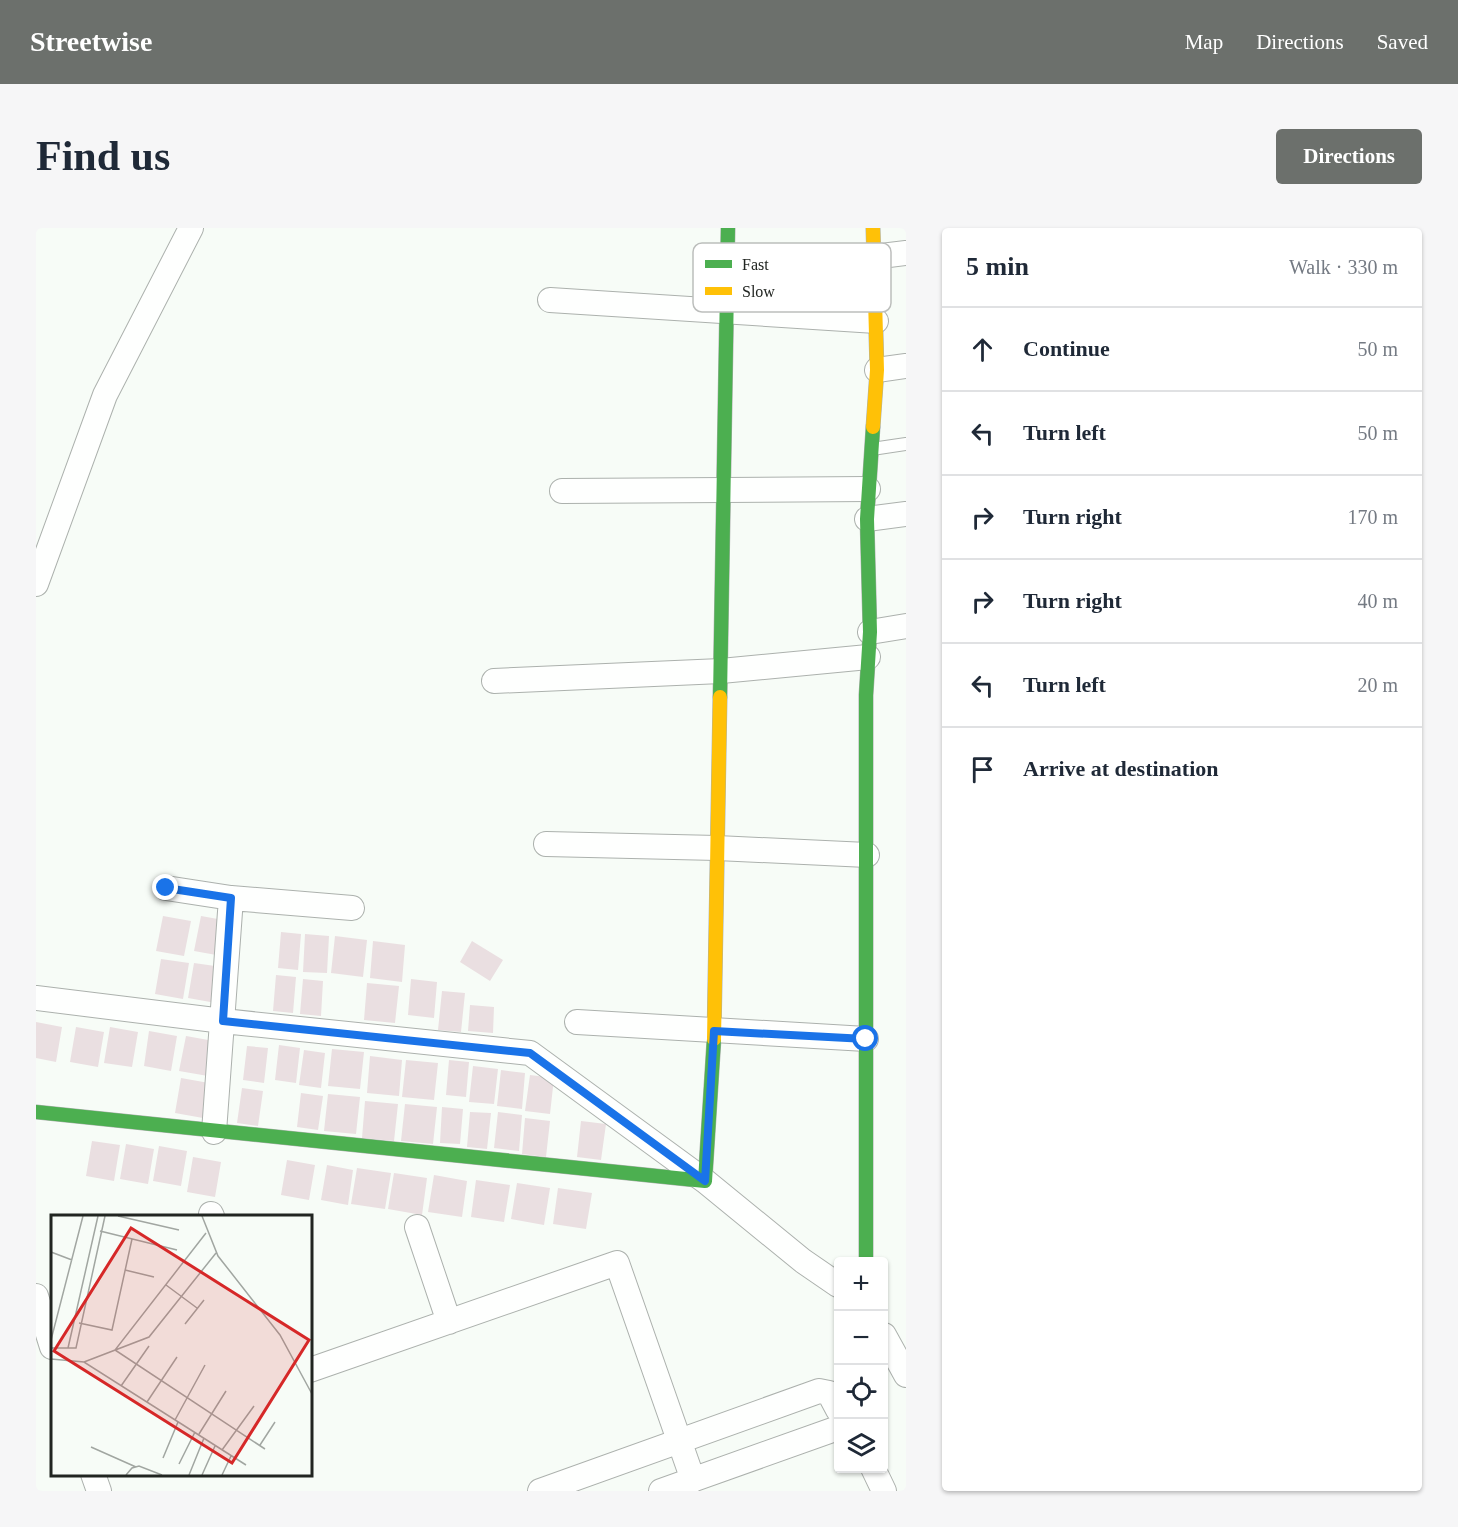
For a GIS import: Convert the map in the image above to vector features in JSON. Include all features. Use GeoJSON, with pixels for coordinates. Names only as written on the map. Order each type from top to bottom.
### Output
{"type":"FeatureCollection","features":[{"type":"Feature","properties":{"kind":"street"},"geometry":{"type":"LineString","coordinates":[[36,584],[105,395],[191,228]]}},
{"type":"Feature","properties":{"kind":"street"},"geometry":{"type":"LineString","coordinates":[[728,228],[728,243]]}},
{"type":"Feature","properties":{"kind":"street"},"geometry":{"type":"LineString","coordinates":[[891,255],[906,253]]}},
{"type":"Feature","properties":{"kind":"street"},"geometry":{"type":"LineString","coordinates":[[550,300],[693,309]]}},
{"type":"Feature","properties":{"kind":"street"},"geometry":{"type":"LineString","coordinates":[[705,1181],[714,1031],[727,312]]}},
{"type":"Feature","properties":{"kind":"street"},"geometry":{"type":"LineString","coordinates":[[742,312],[876,321]]}},
{"type":"Feature","properties":{"kind":"street"},"geometry":{"type":"LineString","coordinates":[[866,1257],[866,695],[870,632],[867,519],[877,370],[876,312]]}},
{"type":"Feature","properties":{"kind":"street"},"geometry":{"type":"LineString","coordinates":[[877,370],[906,366]]}},
{"type":"Feature","properties":{"kind":"street"},"geometry":{"type":"LineString","coordinates":[[562,491],[868,489]]}},
{"type":"Feature","properties":{"kind":"street"},"geometry":{"type":"LineString","coordinates":[[867,519],[906,514]]}},
{"type":"Feature","properties":{"kind":"street"},"geometry":{"type":"LineString","coordinates":[[870,632],[906,627]]}},
{"type":"Feature","properties":{"kind":"street"},"geometry":{"type":"LineString","coordinates":[[494,681],[721,671],[868,657]]}},
{"type":"Feature","properties":{"kind":"street"},"geometry":{"type":"LineString","coordinates":[[546,844],[717,848],[867,855]]}},
{"type":"Feature","properties":{"kind":"street"},"geometry":{"type":"LineString","coordinates":[[166,888],[231,898],[352,908]]}},
{"type":"Feature","properties":{"kind":"street"},"geometry":{"type":"LineString","coordinates":[[214,1131],[231,898]]}},
{"type":"Feature","properties":{"kind":"street"},"geometry":{"type":"LineString","coordinates":[[36,998],[223,1021],[530,1053],[705,1181],[803,1261],[834,1283]]}},
{"type":"Feature","properties":{"kind":"street"},"geometry":{"type":"LineString","coordinates":[[577,1022],[866,1039]]}},
{"type":"Feature","properties":{"kind":"street"},"geometry":{"type":"LineString","coordinates":[[36,1112],[705,1181]]}},
{"type":"Feature","properties":{"kind":"street"},"geometry":{"type":"LineString","coordinates":[[417,1227],[449,1322]]}},
{"type":"Feature","properties":{"kind":"street"},"geometry":{"type":"LineString","coordinates":[[312,1369],[616,1263],[693,1480]]}},
{"type":"Feature","properties":{"kind":"street"},"geometry":{"type":"LineString","coordinates":[[36,1296],[51,1344]]}},
{"type":"Feature","properties":{"kind":"street"},"geometry":{"type":"LineString","coordinates":[[888,1342],[906,1375]]}},
{"type":"Feature","properties":{"kind":"street"},"geometry":{"type":"LineString","coordinates":[[540,1491],[819,1391],[829,1393],[834,1402]]}},
{"type":"Feature","properties":{"kind":"street"},"geometry":{"type":"LineString","coordinates":[[661,1491],[834,1429]]}},
{"type":"Feature","properties":{"kind":"street"},"geometry":{"type":"LineString","coordinates":[[875,1473],[884,1491]]}},
{"type":"Feature","properties":{"kind":"street"},"geometry":{"type":"LineString","coordinates":[[94,1476],[99,1491]]}},
{"type":"Feature","properties":{"kind":"lane"},"geometry":{"type":"LineString","coordinates":[[871,450],[906,444]]}},
{"type":"Feature","properties":{"kind":"building"},"geometry":{"type":"Polygon","coordinates":[[[163,916],[191,921],[184,956],[156,951],[163,916]]]}},
{"type":"Feature","properties":{"kind":"building"},"geometry":{"type":"Polygon","coordinates":[[[201,916],[229,921],[222,956],[194,951],[201,916]]]}},
{"type":"Feature","properties":{"kind":"building"},"geometry":{"type":"Polygon","coordinates":[[[281,932],[301,934],[298,970],[278,968],[281,932]]]}},
{"type":"Feature","properties":{"kind":"building"},"geometry":{"type":"Polygon","coordinates":[[[305,934],[329,936],[327,973],[303,972],[305,934]]]}},
{"type":"Feature","properties":{"kind":"building"},"geometry":{"type":"Polygon","coordinates":[[[335,936],[367,940],[363,977],[331,973],[335,936]]]}},
{"type":"Feature","properties":{"kind":"building"},"geometry":{"type":"Polygon","coordinates":[[[373,941],[405,945],[402,982],[370,978],[373,941]]]}},
{"type":"Feature","properties":{"kind":"building"},"geometry":{"type":"Polygon","coordinates":[[[472,941],[503,960],[490,981],[460,962],[472,941]]]}},
{"type":"Feature","properties":{"kind":"building"},"geometry":{"type":"Polygon","coordinates":[[[161,959],[189,963],[183,999],[155,994],[161,959]]]}},
{"type":"Feature","properties":{"kind":"building"},"geometry":{"type":"Polygon","coordinates":[[[194,963],[222,967],[216,1003],[188,998],[194,963]]]}},
{"type":"Feature","properties":{"kind":"building"},"geometry":{"type":"Polygon","coordinates":[[[276,975],[296,977],[293,1013],[273,1011],[276,975]]]}},
{"type":"Feature","properties":{"kind":"building"},"geometry":{"type":"Polygon","coordinates":[[[303,979],[323,981],[321,1016],[300,1014],[303,979]]]}},
{"type":"Feature","properties":{"kind":"building"},"geometry":{"type":"Polygon","coordinates":[[[411,979],[437,982],[434,1018],[408,1015],[411,979]]]}},
{"type":"Feature","properties":{"kind":"building"},"geometry":{"type":"Polygon","coordinates":[[[367,983],[399,986],[395,1023],[364,1020],[367,983]]]}},
{"type":"Feature","properties":{"kind":"building"},"geometry":{"type":"Polygon","coordinates":[[[442,991],[465,993],[461,1032],[438,1030],[442,991]]]}},
{"type":"Feature","properties":{"kind":"building"},"geometry":{"type":"Polygon","coordinates":[[[470,1005],[494,1007],[493,1033],[468,1031],[470,1005]]]}},
{"type":"Feature","properties":{"kind":"building"},"geometry":{"type":"Polygon","coordinates":[[[36,1022],[62,1027],[56,1062],[36,1058],[36,1022]]]}},
{"type":"Feature","properties":{"kind":"building"},"geometry":{"type":"Polygon","coordinates":[[[76,1027],[104,1032],[98,1067],[70,1062],[76,1027]]]}},
{"type":"Feature","properties":{"kind":"building"},"geometry":{"type":"Polygon","coordinates":[[[110,1027],[138,1032],[132,1067],[104,1063],[110,1027]]]}},
{"type":"Feature","properties":{"kind":"building"},"geometry":{"type":"Polygon","coordinates":[[[149,1031],[177,1036],[171,1071],[144,1066],[149,1031]]]}},
{"type":"Feature","properties":{"kind":"building"},"geometry":{"type":"Polygon","coordinates":[[[186,1036],[214,1041],[208,1076],[179,1071],[186,1036]]]}},
{"type":"Feature","properties":{"kind":"building"},"geometry":{"type":"Polygon","coordinates":[[[279,1045],[300,1048],[296,1083],[275,1080],[279,1045]]]}},
{"type":"Feature","properties":{"kind":"building"},"geometry":{"type":"Polygon","coordinates":[[[247,1046],[268,1048],[264,1083],[243,1080],[247,1046]]]}},
{"type":"Feature","properties":{"kind":"building"},"geometry":{"type":"Polygon","coordinates":[[[332,1049],[364,1052],[360,1089],[328,1086],[332,1049]]]}},
{"type":"Feature","properties":{"kind":"building"},"geometry":{"type":"Polygon","coordinates":[[[304,1050],[325,1053],[321,1088],[299,1085],[304,1050]]]}},
{"type":"Feature","properties":{"kind":"building"},"geometry":{"type":"Polygon","coordinates":[[[370,1056],[402,1060],[399,1096],[367,1093],[370,1056]]]}},
{"type":"Feature","properties":{"kind":"building"},"geometry":{"type":"Polygon","coordinates":[[[406,1060],[438,1063],[434,1100],[402,1097],[406,1060]]]}},
{"type":"Feature","properties":{"kind":"building"},"geometry":{"type":"Polygon","coordinates":[[[449,1060],[469,1062],[466,1097],[446,1095],[449,1060]]]}},
{"type":"Feature","properties":{"kind":"building"},"geometry":{"type":"Polygon","coordinates":[[[473,1066],[498,1069],[494,1104],[469,1102],[473,1066]]]}},
{"type":"Feature","properties":{"kind":"building"},"geometry":{"type":"Polygon","coordinates":[[[501,1070],[525,1073],[522,1109],[497,1106],[501,1070]]]}},
{"type":"Feature","properties":{"kind":"building"},"geometry":{"type":"Polygon","coordinates":[[[530,1075],[554,1078],[550,1114],[525,1111],[530,1075]]]}},
{"type":"Feature","properties":{"kind":"building"},"geometry":{"type":"Polygon","coordinates":[[[181,1078],[209,1083],[203,1118],[175,1113],[181,1078]]]}},
{"type":"Feature","properties":{"kind":"building"},"geometry":{"type":"Polygon","coordinates":[[[242,1088],[263,1091],[258,1126],[237,1123],[242,1088]]]}},
{"type":"Feature","properties":{"kind":"building"},"geometry":{"type":"Polygon","coordinates":[[[301,1093],[323,1096],[318,1130],[297,1127],[301,1093]]]}},
{"type":"Feature","properties":{"kind":"building"},"geometry":{"type":"Polygon","coordinates":[[[328,1094],[360,1097],[356,1134],[324,1131],[328,1094]]]}},
{"type":"Feature","properties":{"kind":"building"},"geometry":{"type":"Polygon","coordinates":[[[365,1101],[398,1104],[394,1141],[362,1138],[365,1101]]]}},
{"type":"Feature","properties":{"kind":"building"},"geometry":{"type":"Polygon","coordinates":[[[405,1104],[437,1107],[433,1144],[401,1141],[405,1104]]]}},
{"type":"Feature","properties":{"kind":"building"},"geometry":{"type":"Polygon","coordinates":[[[442,1107],[463,1109],[460,1144],[440,1143],[442,1107]]]}},
{"type":"Feature","properties":{"kind":"building"},"geometry":{"type":"Polygon","coordinates":[[[470,1112],[491,1113],[487,1149],[467,1147],[470,1112]]]}},
{"type":"Feature","properties":{"kind":"building"},"geometry":{"type":"Polygon","coordinates":[[[498,1112],[522,1115],[519,1151],[494,1148],[498,1112]]]}},
{"type":"Feature","properties":{"kind":"building"},"geometry":{"type":"Polygon","coordinates":[[[525,1118],[550,1121],[546,1157],[522,1154],[525,1118]]]}},
{"type":"Feature","properties":{"kind":"building"},"geometry":{"type":"Polygon","coordinates":[[[581,1121],[606,1124],[601,1160],[577,1157],[581,1121]]]}},
{"type":"Feature","properties":{"kind":"building"},"geometry":{"type":"Polygon","coordinates":[[[92,1141],[120,1145],[114,1181],[86,1176],[92,1141]]]}},
{"type":"Feature","properties":{"kind":"building"},"geometry":{"type":"Polygon","coordinates":[[[126,1144],[154,1149],[148,1184],[120,1179],[126,1144]]]}},
{"type":"Feature","properties":{"kind":"building"},"geometry":{"type":"Polygon","coordinates":[[[159,1146],[187,1151],[181,1186],[153,1181],[159,1146]]]}},
{"type":"Feature","properties":{"kind":"building"},"geometry":{"type":"Polygon","coordinates":[[[193,1157],[221,1162],[215,1197],[187,1192],[193,1157]]]}},
{"type":"Feature","properties":{"kind":"building"},"geometry":{"type":"Polygon","coordinates":[[[287,1160],[315,1165],[309,1200],[281,1195],[287,1160]]]}},
{"type":"Feature","properties":{"kind":"building"},"geometry":{"type":"Polygon","coordinates":[[[327,1165],[353,1170],[348,1205],[321,1200],[327,1165]]]}},
{"type":"Feature","properties":{"kind":"building"},"geometry":{"type":"Polygon","coordinates":[[[357,1168],[391,1173],[385,1209],[351,1204],[357,1168]]]}},
{"type":"Feature","properties":{"kind":"building"},"geometry":{"type":"Polygon","coordinates":[[[394,1173],[427,1178],[422,1215],[388,1209],[394,1173]]]}},
{"type":"Feature","properties":{"kind":"building"},"geometry":{"type":"Polygon","coordinates":[[[434,1175],[467,1181],[462,1217],[428,1212],[434,1175]]]}},
{"type":"Feature","properties":{"kind":"building"},"geometry":{"type":"Polygon","coordinates":[[[476,1180],[510,1185],[504,1222],[471,1217],[476,1180]]]}},
{"type":"Feature","properties":{"kind":"building"},"geometry":{"type":"Polygon","coordinates":[[[517,1183],[550,1188],[544,1225],[511,1219],[517,1183]]]}},
{"type":"Feature","properties":{"kind":"building"},"geometry":{"type":"Polygon","coordinates":[[[558,1188],[592,1193],[586,1229],[553,1224],[558,1188]]]}},
{"type":"Feature","properties":{"kind":"traffic: fast"},"geometry":{"type":"LineString","coordinates":[[728,228],[728,243]]}},
{"type":"Feature","properties":{"kind":"traffic: fast"},"geometry":{"type":"LineString","coordinates":[[720,697],[727,312]]}},
{"type":"Feature","properties":{"kind":"traffic: fast"},"geometry":{"type":"LineString","coordinates":[[866,1257],[866,695],[870,632],[867,519],[873,427]]}},
{"type":"Feature","properties":{"kind":"traffic: fast"},"geometry":{"type":"LineString","coordinates":[[36,1112],[705,1181],[714,1039]]}},
{"type":"Feature","properties":{"kind":"traffic: slow"},"geometry":{"type":"LineString","coordinates":[[873,228],[873,243]]}},
{"type":"Feature","properties":{"kind":"traffic: slow"},"geometry":{"type":"LineString","coordinates":[[873,427],[877,370],[875,312]]}},
{"type":"Feature","properties":{"kind":"traffic: slow"},"geometry":{"type":"LineString","coordinates":[[714,1039],[720,697]]}},
{"type":"Feature","properties":{"kind":"route"},"geometry":{"type":"LineString","coordinates":[[166,888],[231,898],[223,1021],[530,1053],[705,1181],[714,1031],[866,1039]]}}]}
